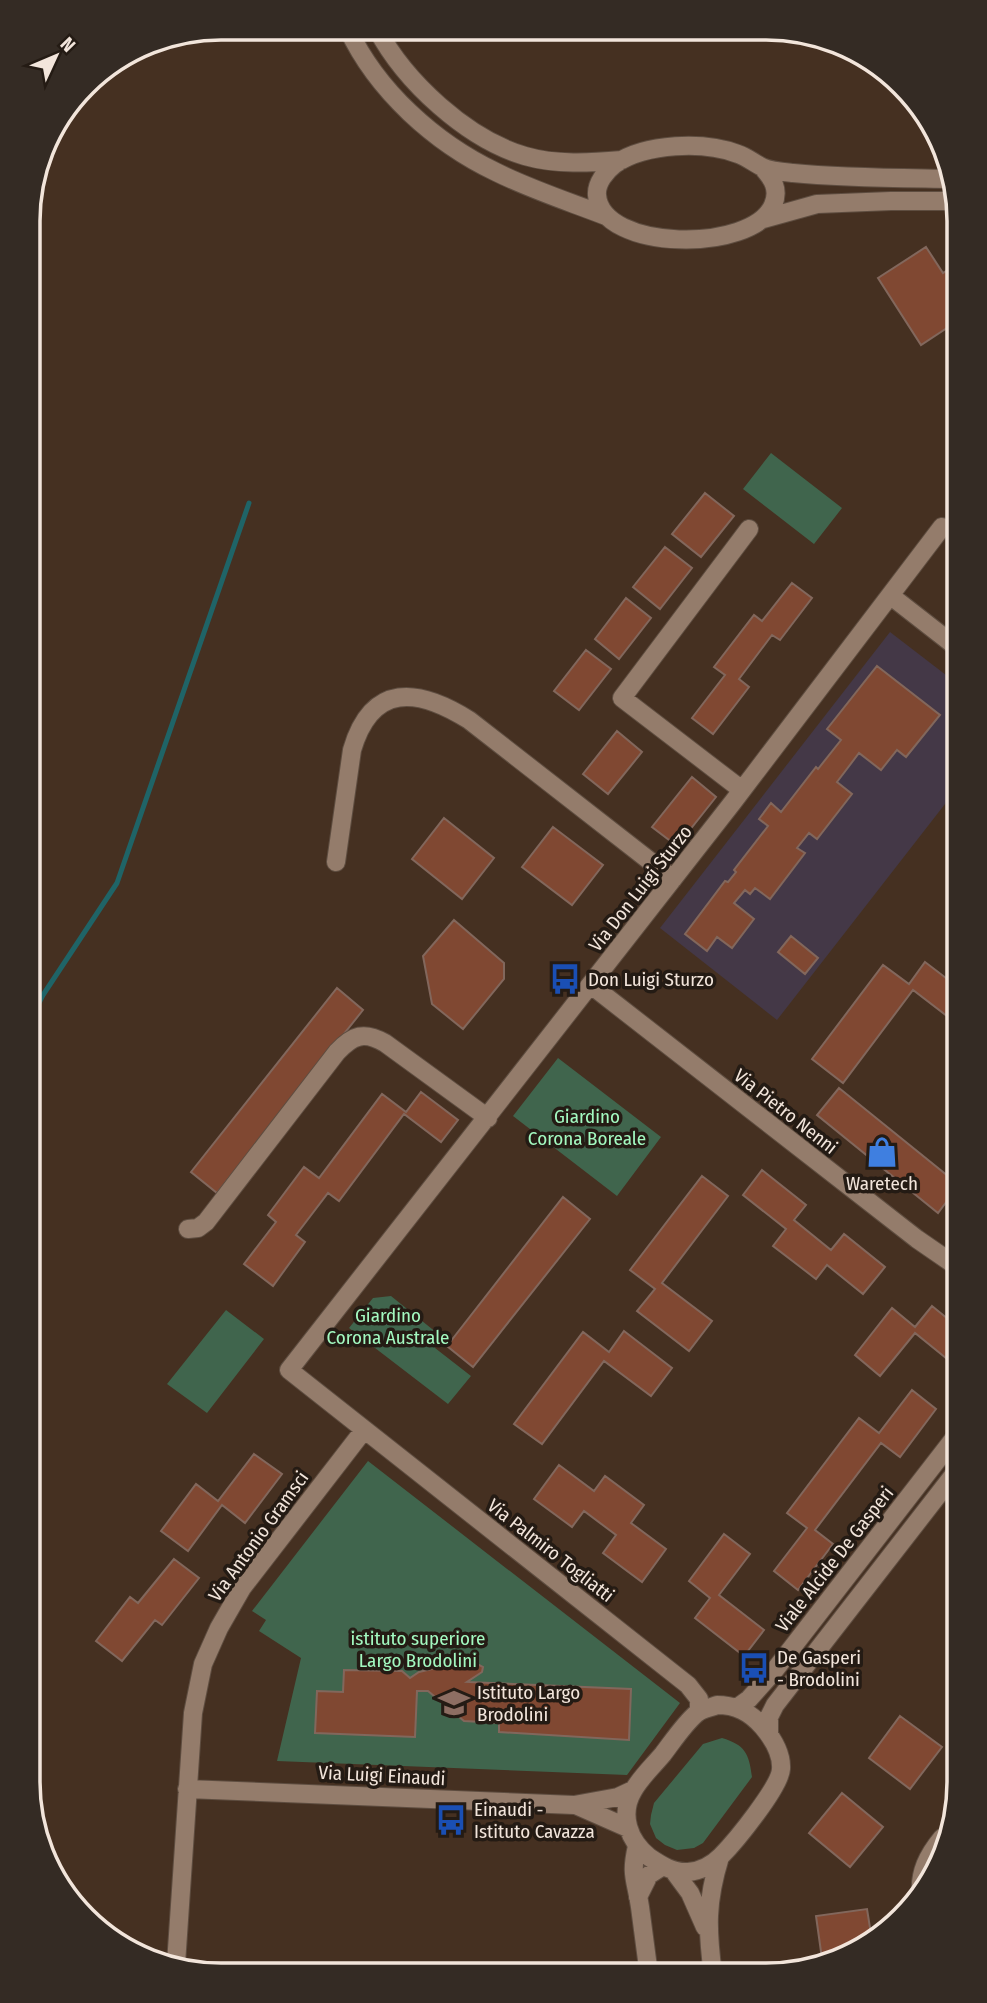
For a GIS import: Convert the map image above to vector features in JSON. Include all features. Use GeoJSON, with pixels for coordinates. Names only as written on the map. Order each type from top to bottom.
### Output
{"type":"FeatureCollection","features":[{"type":"Feature","properties":{"kind":"street"},"geometry":{"type":"LineString","coordinates":[[355,41],[367,61],[398,100],[433,133],[454,148],[516,181],[606,216],[637,233],[690,239],[714,237],[734,234],[763,219],[817,204],[945,201]]}},
{"type":"Feature","properties":{"kind":"street"},"geometry":{"type":"LineString","coordinates":[[384,41],[424,91],[449,113],[486,138],[525,156],[545,160],[589,163],[622,160]]}},
{"type":"Feature","properties":{"kind":"street"},"geometry":{"type":"LineString","coordinates":[[606,216],[599,204],[597,189],[609,169],[635,154],[668,147],[708,147],[738,154],[762,167],[792,173],[941,179]]}},
{"type":"Feature","properties":{"kind":"street"},"geometry":{"type":"LineString","coordinates":[[762,167],[773,180],[776,191],[773,206],[763,219]]}},
{"type":"Feature","properties":{"kind":"street","name":"Via Don Luigi Sturzo"},"geometry":{"type":"LineString","coordinates":[[289,1370],[488,1118],[942,527]]}},
{"type":"Feature","properties":{"kind":"street"},"geometry":{"type":"LineString","coordinates":[[742,790],[622,698],[749,529]]}},
{"type":"Feature","properties":{"kind":"street"},"geometry":{"type":"LineString","coordinates":[[891,596],[947,639]]}},
{"type":"Feature","properties":{"kind":"street"},"geometry":{"type":"LineString","coordinates":[[336,862],[352,750],[357,735],[366,720],[381,705],[394,698],[408,696],[433,701],[469,720],[673,879]]}},
{"type":"Feature","properties":{"kind":"street","name":"Via Pietro Nenni"},"geometry":{"type":"LineString","coordinates":[[591,985],[946,1260]]}},
{"type":"Feature","properties":{"kind":"street"},"geometry":{"type":"LineString","coordinates":[[188,1229],[198,1228],[206,1222],[337,1052],[349,1040],[357,1037],[372,1037],[385,1043],[488,1118]]}},
{"type":"Feature","properties":{"kind":"street"},"geometry":{"type":"LineString","coordinates":[[943,1258],[946,1262]]}},
{"type":"Feature","properties":{"kind":"street","name":"Via Palmiro Togliatti"},"geometry":{"type":"LineString","coordinates":[[289,1370],[688,1685],[699,1699],[699,1712]]}},
{"type":"Feature","properties":{"kind":"street","name":"Via Antonio Gramsci"},"geometry":{"type":"LineString","coordinates":[[176,1957],[195,1698],[210,1646],[249,1578],[364,1430]]}},
{"type":"Feature","properties":{"kind":"street","name":"Viale Alcide De Gasperi"},"geometry":{"type":"LineString","coordinates":[[738,1707],[749,1699],[774,1671],[946,1449]]}},
{"type":"Feature","properties":{"kind":"street"},"geometry":{"type":"LineString","coordinates":[[769,1734],[769,1717],[775,1705],[946,1484]]}},
{"type":"Feature","properties":{"kind":"street"},"geometry":{"type":"LineString","coordinates":[[638,1897],[649,1875],[668,1868],[685,1872],[697,1871],[720,1857],[768,1798],[781,1773],[778,1750],[758,1721],[738,1707],[717,1705],[699,1712],[633,1790],[628,1805],[628,1828],[637,1846],[668,1868],[683,1882],[695,1901],[707,1933]]}},
{"type":"Feature","properties":{"kind":"street","name":"Via Luigi Einaudi"},"geometry":{"type":"LineString","coordinates":[[187,1789],[574,1805],[618,1797],[633,1790]]}},
{"type":"Feature","properties":{"kind":"street","name":"Via Luigi Einaudi"},"geometry":{"type":"LineString","coordinates":[[574,1805],[628,1828]]}},
{"type":"Feature","properties":{"kind":"street"},"geometry":{"type":"LineString","coordinates":[[637,1846],[632,1865],[633,1882],[638,1897],[647,1963]]}},
{"type":"Feature","properties":{"kind":"street"},"geometry":{"type":"LineString","coordinates":[[922,1872],[931,1855]]}},
{"type":"Feature","properties":{"kind":"street"},"geometry":{"type":"LineString","coordinates":[[711,1963],[707,1933],[709,1898],[720,1857]]}},
{"type":"Feature","properties":{"kind":"shaded area"},"geometry":{"type":"Polygon","coordinates":[[[890,632],[947,676],[947,802],[777,1020],[660,928],[890,632]]]}},
{"type":"Feature","properties":{"kind":"green space"},"geometry":{"type":"Polygon","coordinates":[[[771,453],[842,508],[814,544],[743,489],[771,453]]]}},
{"type":"Feature","properties":{"kind":"green space","name":"Giardino Corona Boreale"},"geometry":{"type":"Polygon","coordinates":[[[558,1058],[661,1137],[617,1196],[513,1116],[558,1058]]]}},
{"type":"Feature","properties":{"kind":"green space","name":"Giardino Corona Australe"},"geometry":{"type":"Polygon","coordinates":[[[391,1296],[437,1333],[435,1348],[471,1376],[448,1404],[349,1328],[373,1298],[391,1296]]]}},
{"type":"Feature","properties":{"kind":"green space"},"geometry":{"type":"Polygon","coordinates":[[[226,1310],[264,1339],[207,1413],[167,1384],[226,1310]]]}},
{"type":"Feature","properties":{"kind":"green space","name":"istituto superiore Largo Brodolini"},"geometry":{"type":"Polygon","coordinates":[[[368,1461],[680,1703],[627,1775],[277,1761],[301,1658],[259,1631],[266,1620],[252,1611],[368,1461]]]}},
{"type":"Feature","properties":{"kind":"green space"},"geometry":{"type":"Polygon","coordinates":[[[722,1738],[741,1747],[747,1756],[752,1777],[703,1843],[694,1848],[677,1850],[665,1845],[656,1838],[650,1824],[654,1803],[703,1744],[722,1738]]]}},
{"type":"Feature","properties":{"kind":"building"},"geometry":{"type":"Polygon","coordinates":[[[926,247],[943,273],[947,270],[947,328],[921,345],[878,278],[926,247]]]}},
{"type":"Feature","properties":{"kind":"building"},"geometry":{"type":"Polygon","coordinates":[[[705,493],[734,516],[701,557],[672,534],[705,493]]]}},
{"type":"Feature","properties":{"kind":"building"},"geometry":{"type":"Polygon","coordinates":[[[665,547],[692,568],[660,609],[633,587],[665,547]]]}},
{"type":"Feature","properties":{"kind":"building"},"geometry":{"type":"Polygon","coordinates":[[[792,583],[812,598],[780,640],[772,635],[739,679],[749,687],[713,734],[692,718],[725,675],[714,667],[754,615],[762,621],[792,583]]]}},
{"type":"Feature","properties":{"kind":"building"},"geometry":{"type":"Polygon","coordinates":[[[626,598],[651,618],[619,659],[595,639],[626,598]]]}},
{"type":"Feature","properties":{"kind":"building"},"geometry":{"type":"Polygon","coordinates":[[[586,650],[611,669],[579,710],[554,691],[586,650]]]}},
{"type":"Feature","properties":{"kind":"building"},"geometry":{"type":"Polygon","coordinates":[[[877,666],[940,715],[906,757],[897,750],[881,770],[859,753],[837,782],[852,794],[817,839],[809,833],[797,848],[805,853],[770,899],[755,888],[750,894],[745,890],[734,903],[754,919],[732,948],[717,937],[707,951],[685,934],[725,881],[728,882],[736,872],[734,870],[768,826],[759,819],[771,803],[781,812],[841,740],[827,729],[877,666]]]}},
{"type":"Feature","properties":{"kind":"building"},"geometry":{"type":"Polygon","coordinates":[[[617,731],[642,752],[608,794],[583,774],[617,731]]]}},
{"type":"Feature","properties":{"kind":"building"},"geometry":{"type":"Polygon","coordinates":[[[692,777],[716,797],[677,846],[652,827],[692,777]]]}},
{"type":"Feature","properties":{"kind":"building"},"geometry":{"type":"Polygon","coordinates":[[[444,818],[494,858],[462,899],[412,859],[444,818]]]}},
{"type":"Feature","properties":{"kind":"building"},"geometry":{"type":"Polygon","coordinates":[[[553,827],[603,865],[572,905],[522,867],[553,827]]]}},
{"type":"Feature","properties":{"kind":"building"},"geometry":{"type":"Polygon","coordinates":[[[454,920],[504,963],[504,979],[463,1029],[432,1004],[423,956],[454,920]]]}},
{"type":"Feature","properties":{"kind":"building"},"geometry":{"type":"Polygon","coordinates":[[[791,936],[818,958],[805,974],[778,952],[791,936]]]}},
{"type":"Feature","properties":{"kind":"building"},"geometry":{"type":"Polygon","coordinates":[[[925,962],[947,978],[946,1016],[913,990],[843,1083],[812,1059],[883,965],[909,984],[925,962]]]}},
{"type":"Feature","properties":{"kind":"building"},"geometry":{"type":"Polygon","coordinates":[[[337,988],[363,1010],[217,1193],[191,1172],[337,988]]]}},
{"type":"Feature","properties":{"kind":"building"},"geometry":{"type":"Polygon","coordinates":[[[839,1088],[946,1175],[946,1202],[938,1213],[817,1115],[839,1088]]]}},
{"type":"Feature","properties":{"kind":"building"},"geometry":{"type":"Polygon","coordinates":[[[421,1092],[458,1120],[441,1142],[404,1114],[339,1201],[328,1193],[296,1235],[305,1242],[273,1286],[244,1264],[276,1222],[268,1215],[304,1167],[319,1178],[382,1094],[406,1112],[421,1092]]]}},
{"type":"Feature","properties":{"kind":"building"},"geometry":{"type":"Polygon","coordinates":[[[762,1170],[806,1205],[794,1220],[831,1250],[844,1234],[885,1267],[863,1294],[827,1265],[816,1279],[773,1246],[786,1229],[743,1195],[762,1170]]]}},
{"type":"Feature","properties":{"kind":"building"},"geometry":{"type":"Polygon","coordinates":[[[702,1176],[728,1196],[662,1283],[712,1321],[689,1351],[637,1311],[655,1289],[630,1270],[702,1176]]]}},
{"type":"Feature","properties":{"kind":"building"},"geometry":{"type":"Polygon","coordinates":[[[563,1197],[590,1219],[473,1367],[447,1346],[563,1197]]]}},
{"type":"Feature","properties":{"kind":"building"},"geometry":{"type":"Polygon","coordinates":[[[932,1306],[946,1318],[946,1358],[915,1333],[880,1376],[855,1355],[892,1308],[915,1327],[932,1306]]]}},
{"type":"Feature","properties":{"kind":"building"},"geometry":{"type":"Polygon","coordinates":[[[624,1331],[672,1368],[651,1396],[604,1361],[542,1444],[514,1424],[583,1332],[609,1352],[624,1331]]]}},
{"type":"Feature","properties":{"kind":"building"},"geometry":{"type":"Polygon","coordinates":[[[912,1390],[936,1409],[900,1457],[881,1443],[815,1530],[833,1544],[798,1590],[774,1571],[807,1528],[787,1513],[859,1418],[879,1433],[912,1390]]]}},
{"type":"Feature","properties":{"kind":"building"},"geometry":{"type":"Polygon","coordinates":[[[254,1454],[282,1474],[245,1523],[222,1505],[188,1551],[161,1531],[196,1484],[218,1501],[254,1454]]]}},
{"type":"Feature","properties":{"kind":"building"},"geometry":{"type":"Polygon","coordinates":[[[559,1465],[594,1491],[605,1476],[644,1505],[631,1523],[666,1549],[642,1582],[603,1553],[616,1535],[584,1511],[572,1527],[534,1499],[559,1465]]]}},
{"type":"Feature","properties":{"kind":"building"},"geometry":{"type":"Polygon","coordinates":[[[724,1534],[750,1554],[719,1595],[764,1630],[744,1656],[695,1618],[710,1598],[689,1581],[724,1534]]]}},
{"type":"Feature","properties":{"kind":"building"},"geometry":{"type":"Polygon","coordinates":[[[174,1559],[199,1578],[162,1625],[155,1620],[122,1661],[96,1641],[130,1597],[138,1603],[174,1559]]]}},
{"type":"Feature","properties":{"kind":"building","name":"Istituto Largo Brodolini"},"geometry":{"type":"Polygon","coordinates":[[[454,1655],[477,1655],[477,1664],[483,1667],[482,1672],[467,1682],[631,1689],[629,1740],[499,1732],[499,1723],[464,1721],[428,1691],[417,1691],[415,1737],[315,1733],[317,1691],[343,1692],[344,1670],[402,1671],[410,1678],[419,1672],[440,1667],[454,1655]]]}},
{"type":"Feature","properties":{"kind":"building"},"geometry":{"type":"Polygon","coordinates":[[[900,1716],[942,1747],[910,1789],[869,1758],[900,1716]]]}},
{"type":"Feature","properties":{"kind":"building"},"geometry":{"type":"Polygon","coordinates":[[[842,1793],[883,1827],[850,1867],[809,1833],[842,1793]]]}},
{"type":"Feature","properties":{"kind":"building"},"geometry":{"type":"Polygon","coordinates":[[[867,1909],[870,1929],[846,1944],[821,1954],[816,1916],[867,1909]]]}},
{"type":"Feature","properties":{"kind":"waterway"},"geometry":{"type":"LineString","coordinates":[[40,1000],[117,883],[249,503]]}},
{"type":"Feature","properties":{"kind":"place","name":"Don Luigi Sturzo"},"geometry":{"type":"Point","coordinates":[565,979]}},
{"type":"Feature","properties":{"kind":"place","name":"Waretech"},"geometry":{"type":"Point","coordinates":[882,1152]}},
{"type":"Feature","properties":{"kind":"place","name":"De Gasperi - Brodolini"},"geometry":{"type":"Point","coordinates":[754,1668]}},
{"type":"Feature","properties":{"kind":"place","name":"Istituto Largo Brodolini"},"geometry":{"type":"Point","coordinates":[454,1703]}},
{"type":"Feature","properties":{"kind":"place","name":"Einaudi - Istituto Cavazza"},"geometry":{"type":"Point","coordinates":[451,1820]}}]}
